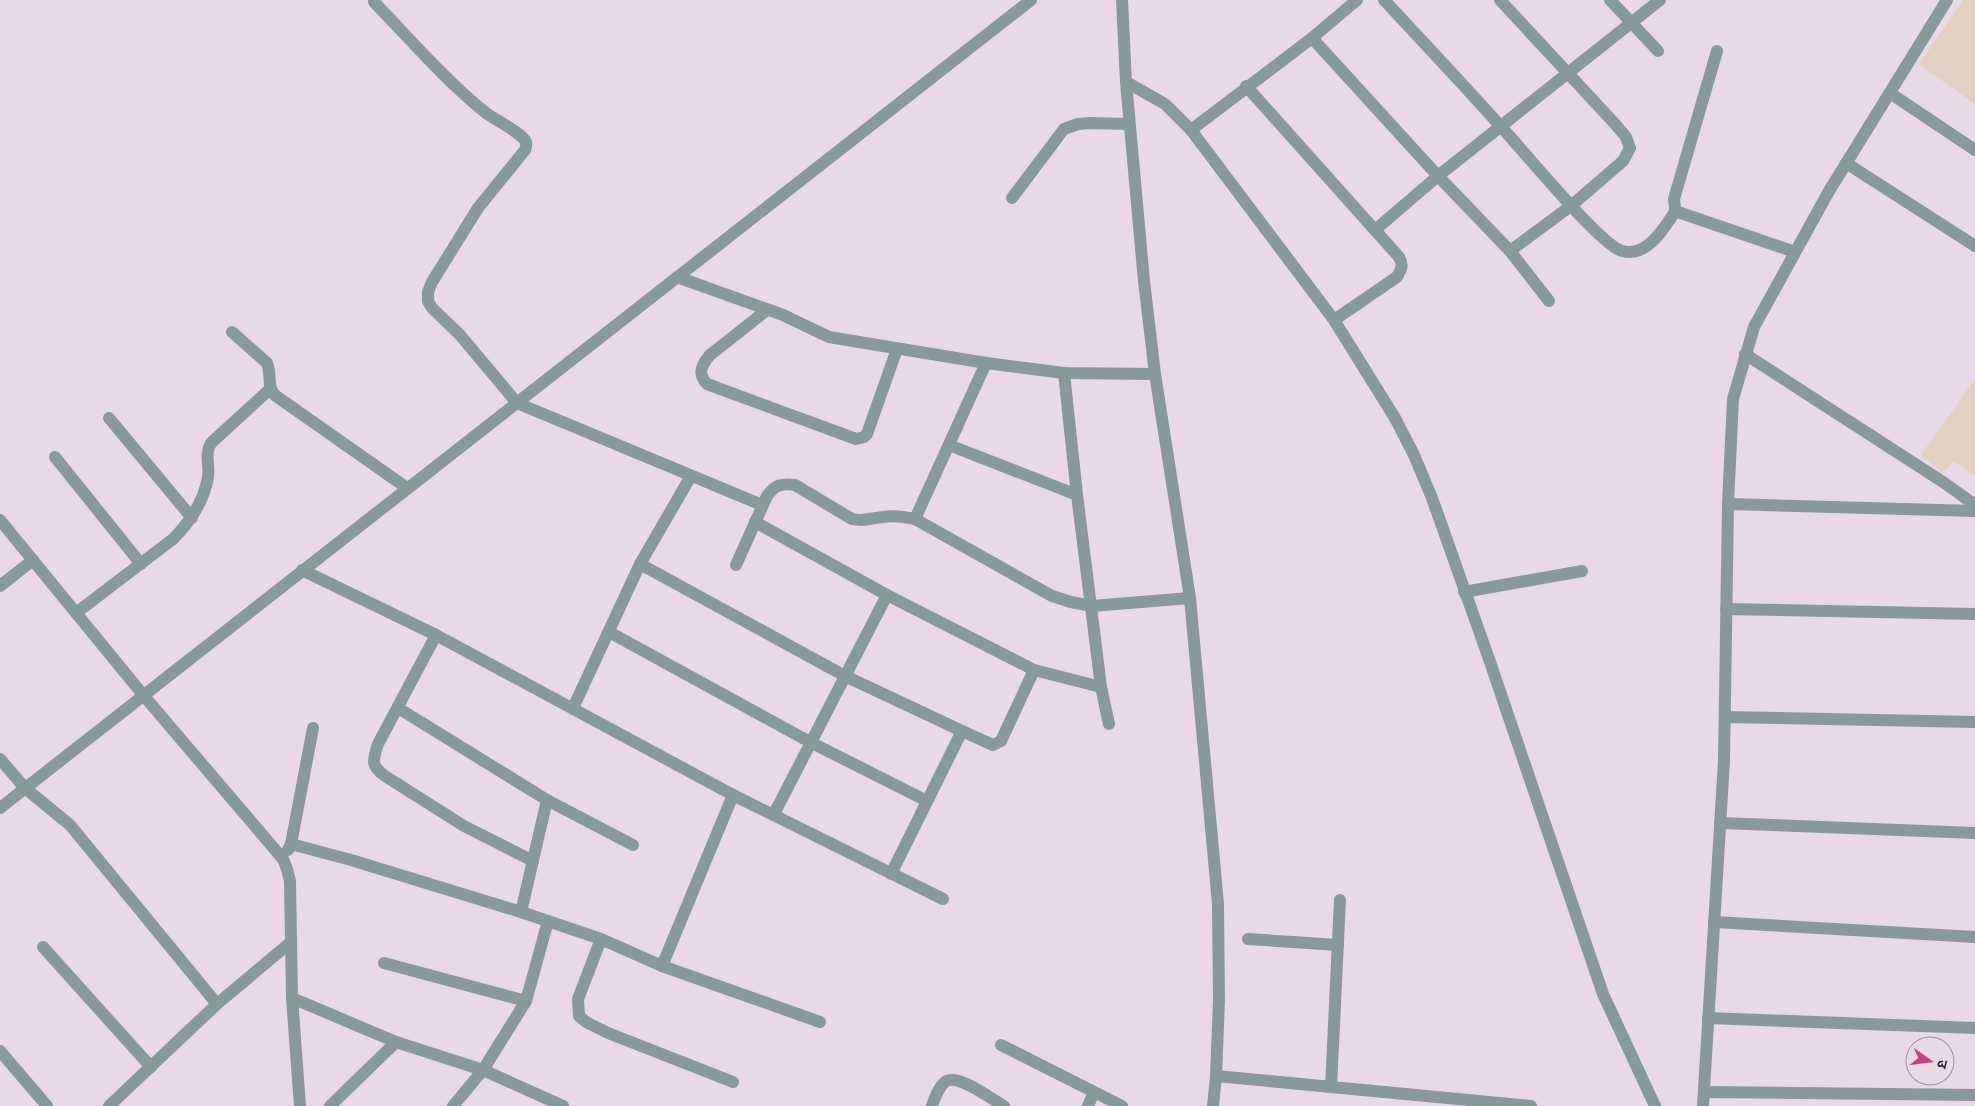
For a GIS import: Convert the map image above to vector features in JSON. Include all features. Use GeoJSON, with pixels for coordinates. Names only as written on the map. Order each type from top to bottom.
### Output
{"type":"FeatureCollection","features":[{"type":"Feature","properties":{"kind":"street"},"geometry":{"type":"LineString","coordinates":[[0,808],[1031,0]]}},
{"type":"Feature","properties":{"kind":"street"},"geometry":{"type":"LineString","coordinates":[[1122,0],[1129,124],[1144,281],[1155,374],[1190,598],[1218,904],[1219,1000],[1213,1106]]}},
{"type":"Feature","properties":{"kind":"street"},"geometry":{"type":"LineString","coordinates":[[1191,130],[1246,86],[1312,38],[1357,0]]}},
{"type":"Feature","properties":{"kind":"street"},"geometry":{"type":"LineString","coordinates":[[1384,0],[1605,240],[1618,249],[1628,252],[1642,248],[1653,241],[1662,233],[1676,210],[1674,199],[1717,51]]}},
{"type":"Feature","properties":{"kind":"street"},"geometry":{"type":"LineString","coordinates":[[1500,0],[1626,137],[1630,148],[1623,162],[1572,205],[1510,250]]}},
{"type":"Feature","properties":{"kind":"street"},"geometry":{"type":"LineString","coordinates":[[1610,0],[1658,51]]}},
{"type":"Feature","properties":{"kind":"street"},"geometry":{"type":"LineString","coordinates":[[1375,230],[1438,176],[1660,0]]}},
{"type":"Feature","properties":{"kind":"street"},"geometry":{"type":"LineString","coordinates":[[1703,1106],[1725,717],[1728,504],[1733,398],[1754,327],[1846,164],[1947,0]]}},
{"type":"Feature","properties":{"kind":"street"},"geometry":{"type":"LineString","coordinates":[[374,2],[452,82],[485,112],[525,140],[526,144],[525,150],[478,208],[432,282],[428,292],[428,301],[432,308],[460,335],[517,403],[762,505]]}},
{"type":"Feature","properties":{"kind":"street"},"geometry":{"type":"LineString","coordinates":[[1312,38],[1438,176],[1510,250],[1549,301]]}},
{"type":"Feature","properties":{"kind":"street"},"geometry":{"type":"LineString","coordinates":[[1126,82],[1165,104],[1191,130],[1334,320],[1395,418],[1414,455],[1432,498],[1603,994],[1655,1106]]}},
{"type":"Feature","properties":{"kind":"street"},"geometry":{"type":"LineString","coordinates":[[1246,86],[1399,257],[1402,267],[1397,277],[1334,320]]}},
{"type":"Feature","properties":{"kind":"street"},"geometry":{"type":"LineString","coordinates":[[1890,92],[1975,150]]}},
{"type":"Feature","properties":{"kind":"street"},"geometry":{"type":"LineString","coordinates":[[1012,198],[1064,129],[1078,124],[1090,123],[1129,124]]}},
{"type":"Feature","properties":{"kind":"street"},"geometry":{"type":"LineString","coordinates":[[1846,164],[1975,246]]}},
{"type":"Feature","properties":{"kind":"street"},"geometry":{"type":"LineString","coordinates":[[1676,210],[1795,252]]}},
{"type":"Feature","properties":{"kind":"street"},"geometry":{"type":"LineString","coordinates":[[677,277],[767,310],[828,337],[986,363],[1064,373],[1155,374]]}},
{"type":"Feature","properties":{"kind":"street"},"geometry":{"type":"LineString","coordinates":[[767,310],[702,363],[702,378],[707,384],[856,439],[864,437],[868,430],[897,349]]}},
{"type":"Feature","properties":{"kind":"street"},"geometry":{"type":"LineString","coordinates":[[232,332],[267,363],[270,369],[270,389],[276,396],[407,488]]}},
{"type":"Feature","properties":{"kind":"street"},"geometry":{"type":"LineString","coordinates":[[1745,354],[1943,482],[1975,505]]}},
{"type":"Feature","properties":{"kind":"street"},"geometry":{"type":"LineString","coordinates":[[915,519],[986,363]]}},
{"type":"Feature","properties":{"kind":"street"},"geometry":{"type":"LineString","coordinates":[[1064,373],[1101,687],[1109,724]]}},
{"type":"Feature","properties":{"kind":"street"},"geometry":{"type":"LineString","coordinates":[[76,613],[173,539],[192,518],[208,479],[207,455],[209,446],[270,389]]}},
{"type":"Feature","properties":{"kind":"street"},"geometry":{"type":"LineString","coordinates":[[109,418],[192,518]]}},
{"type":"Feature","properties":{"kind":"street"},"geometry":{"type":"LineString","coordinates":[[949,445],[1077,495]]}},
{"type":"Feature","properties":{"kind":"street"},"geometry":{"type":"LineString","coordinates":[[55,457],[141,564]]}},
{"type":"Feature","properties":{"kind":"street"},"geometry":{"type":"LineString","coordinates":[[573,708],[640,564],[691,476]]}},
{"type":"Feature","properties":{"kind":"street"},"geometry":{"type":"LineString","coordinates":[[736,565],[762,505],[774,487],[787,484],[795,485],[852,519],[868,521],[882,517],[899,516],[915,519],[1052,596],[1071,602],[1092,606],[1190,598]]}},
{"type":"Feature","properties":{"kind":"street"},"geometry":{"type":"LineString","coordinates":[[1728,504],[1975,511]]}},
{"type":"Feature","properties":{"kind":"street"},"geometry":{"type":"LineString","coordinates":[[0,520],[144,696],[283,859],[290,881],[292,998],[300,1106]]}},
{"type":"Feature","properties":{"kind":"street"},"geometry":{"type":"LineString","coordinates":[[755,522],[887,595],[1034,670],[1101,687]]}},
{"type":"Feature","properties":{"kind":"street"},"geometry":{"type":"LineString","coordinates":[[0,586],[33,560]]}},
{"type":"Feature","properties":{"kind":"street"},"geometry":{"type":"LineString","coordinates":[[640,564],[845,676],[993,745],[1001,741],[1006,734],[1034,670]]}},
{"type":"Feature","properties":{"kind":"street"},"geometry":{"type":"LineString","coordinates":[[302,570],[436,635],[733,795],[942,899]]}},
{"type":"Feature","properties":{"kind":"street"},"geometry":{"type":"LineString","coordinates":[[1464,592],[1582,571]]}},
{"type":"Feature","properties":{"kind":"street"},"geometry":{"type":"LineString","coordinates":[[774,814],[887,595]]}},
{"type":"Feature","properties":{"kind":"street"},"geometry":{"type":"LineString","coordinates":[[1726,609],[1975,614]]}},
{"type":"Feature","properties":{"kind":"street"},"geometry":{"type":"LineString","coordinates":[[609,632],[810,742],[926,801]]}},
{"type":"Feature","properties":{"kind":"street"},"geometry":{"type":"LineString","coordinates":[[436,635],[378,744],[374,762],[375,768],[464,826],[533,861]]}},
{"type":"Feature","properties":{"kind":"street"},"geometry":{"type":"LineString","coordinates":[[398,708],[547,800],[633,845]]}},
{"type":"Feature","properties":{"kind":"street"},"geometry":{"type":"LineString","coordinates":[[1725,717],[1975,722]]}},
{"type":"Feature","properties":{"kind":"street"},"geometry":{"type":"LineString","coordinates":[[283,859],[291,844],[313,728]]}},
{"type":"Feature","properties":{"kind":"street"},"geometry":{"type":"LineString","coordinates":[[891,874],[962,731]]}},
{"type":"Feature","properties":{"kind":"street"},"geometry":{"type":"LineString","coordinates":[[0,760],[25,788],[70,825],[217,1004]]}},
{"type":"Feature","properties":{"kind":"street"},"geometry":{"type":"LineString","coordinates":[[662,966],[733,795]]}},
{"type":"Feature","properties":{"kind":"street"},"geometry":{"type":"LineString","coordinates":[[521,912],[547,800]]}},
{"type":"Feature","properties":{"kind":"street"},"geometry":{"type":"LineString","coordinates":[[1720,823],[1975,833]]}},
{"type":"Feature","properties":{"kind":"street"},"geometry":{"type":"LineString","coordinates":[[291,844],[351,860],[548,921],[601,939],[662,966],[820,1022]]}},
{"type":"Feature","properties":{"kind":"street"},"geometry":{"type":"LineString","coordinates":[[1331,1087],[1340,900]]}},
{"type":"Feature","properties":{"kind":"street"},"geometry":{"type":"LineString","coordinates":[[453,1106],[483,1070],[526,1001],[548,921]]}},
{"type":"Feature","properties":{"kind":"street"},"geometry":{"type":"LineString","coordinates":[[1714,922],[1975,937]]}},
{"type":"Feature","properties":{"kind":"street"},"geometry":{"type":"LineString","coordinates":[[601,939],[578,998],[579,1016],[586,1022],[608,1032],[733,1082]]}},
{"type":"Feature","properties":{"kind":"street"},"geometry":{"type":"LineString","coordinates":[[1248,939],[1338,945]]}},
{"type":"Feature","properties":{"kind":"street"},"geometry":{"type":"LineString","coordinates":[[109,1106],[217,1004],[291,942]]}},
{"type":"Feature","properties":{"kind":"street"},"geometry":{"type":"LineString","coordinates":[[43,947],[151,1067]]}},
{"type":"Feature","properties":{"kind":"street"},"geometry":{"type":"LineString","coordinates":[[384,963],[526,1001]]}},
{"type":"Feature","properties":{"kind":"street"},"geometry":{"type":"LineString","coordinates":[[292,998],[396,1042],[483,1070],[562,1106]]}},
{"type":"Feature","properties":{"kind":"street"},"geometry":{"type":"LineString","coordinates":[[1708,1018],[1975,1028]]}},
{"type":"Feature","properties":{"kind":"street"},"geometry":{"type":"LineString","coordinates":[[330,1106],[396,1042]]}},
{"type":"Feature","properties":{"kind":"street"},"geometry":{"type":"LineString","coordinates":[[1001,1046],[1122,1106]]}},
{"type":"Feature","properties":{"kind":"street"},"geometry":{"type":"LineString","coordinates":[[0,1051],[47,1106]]}},
{"type":"Feature","properties":{"kind":"street"},"geometry":{"type":"LineString","coordinates":[[1216,1076],[1531,1106]]}},
{"type":"Feature","properties":{"kind":"street"},"geometry":{"type":"LineString","coordinates":[[932,1106],[944,1082],[950,1079],[958,1080],[975,1088],[1004,1106]]}},
{"type":"Feature","properties":{"kind":"street"},"geometry":{"type":"LineString","coordinates":[[1088,1106],[1094,1092]]}},
{"type":"Feature","properties":{"kind":"street"},"geometry":{"type":"LineString","coordinates":[[1704,1092],[1975,1095]]}},
{"type":"Feature","properties":{"kind":"shaded area"},"geometry":{"type":"Polygon","coordinates":[[[1963,0],[1975,0],[1975,104],[1919,64],[1963,0]]]}},
{"type":"Feature","properties":{"kind":"shaded area"},"geometry":{"type":"Polygon","coordinates":[[[1975,379],[1975,476],[1954,461],[1942,473],[1921,455],[1975,379]]]}}]}
